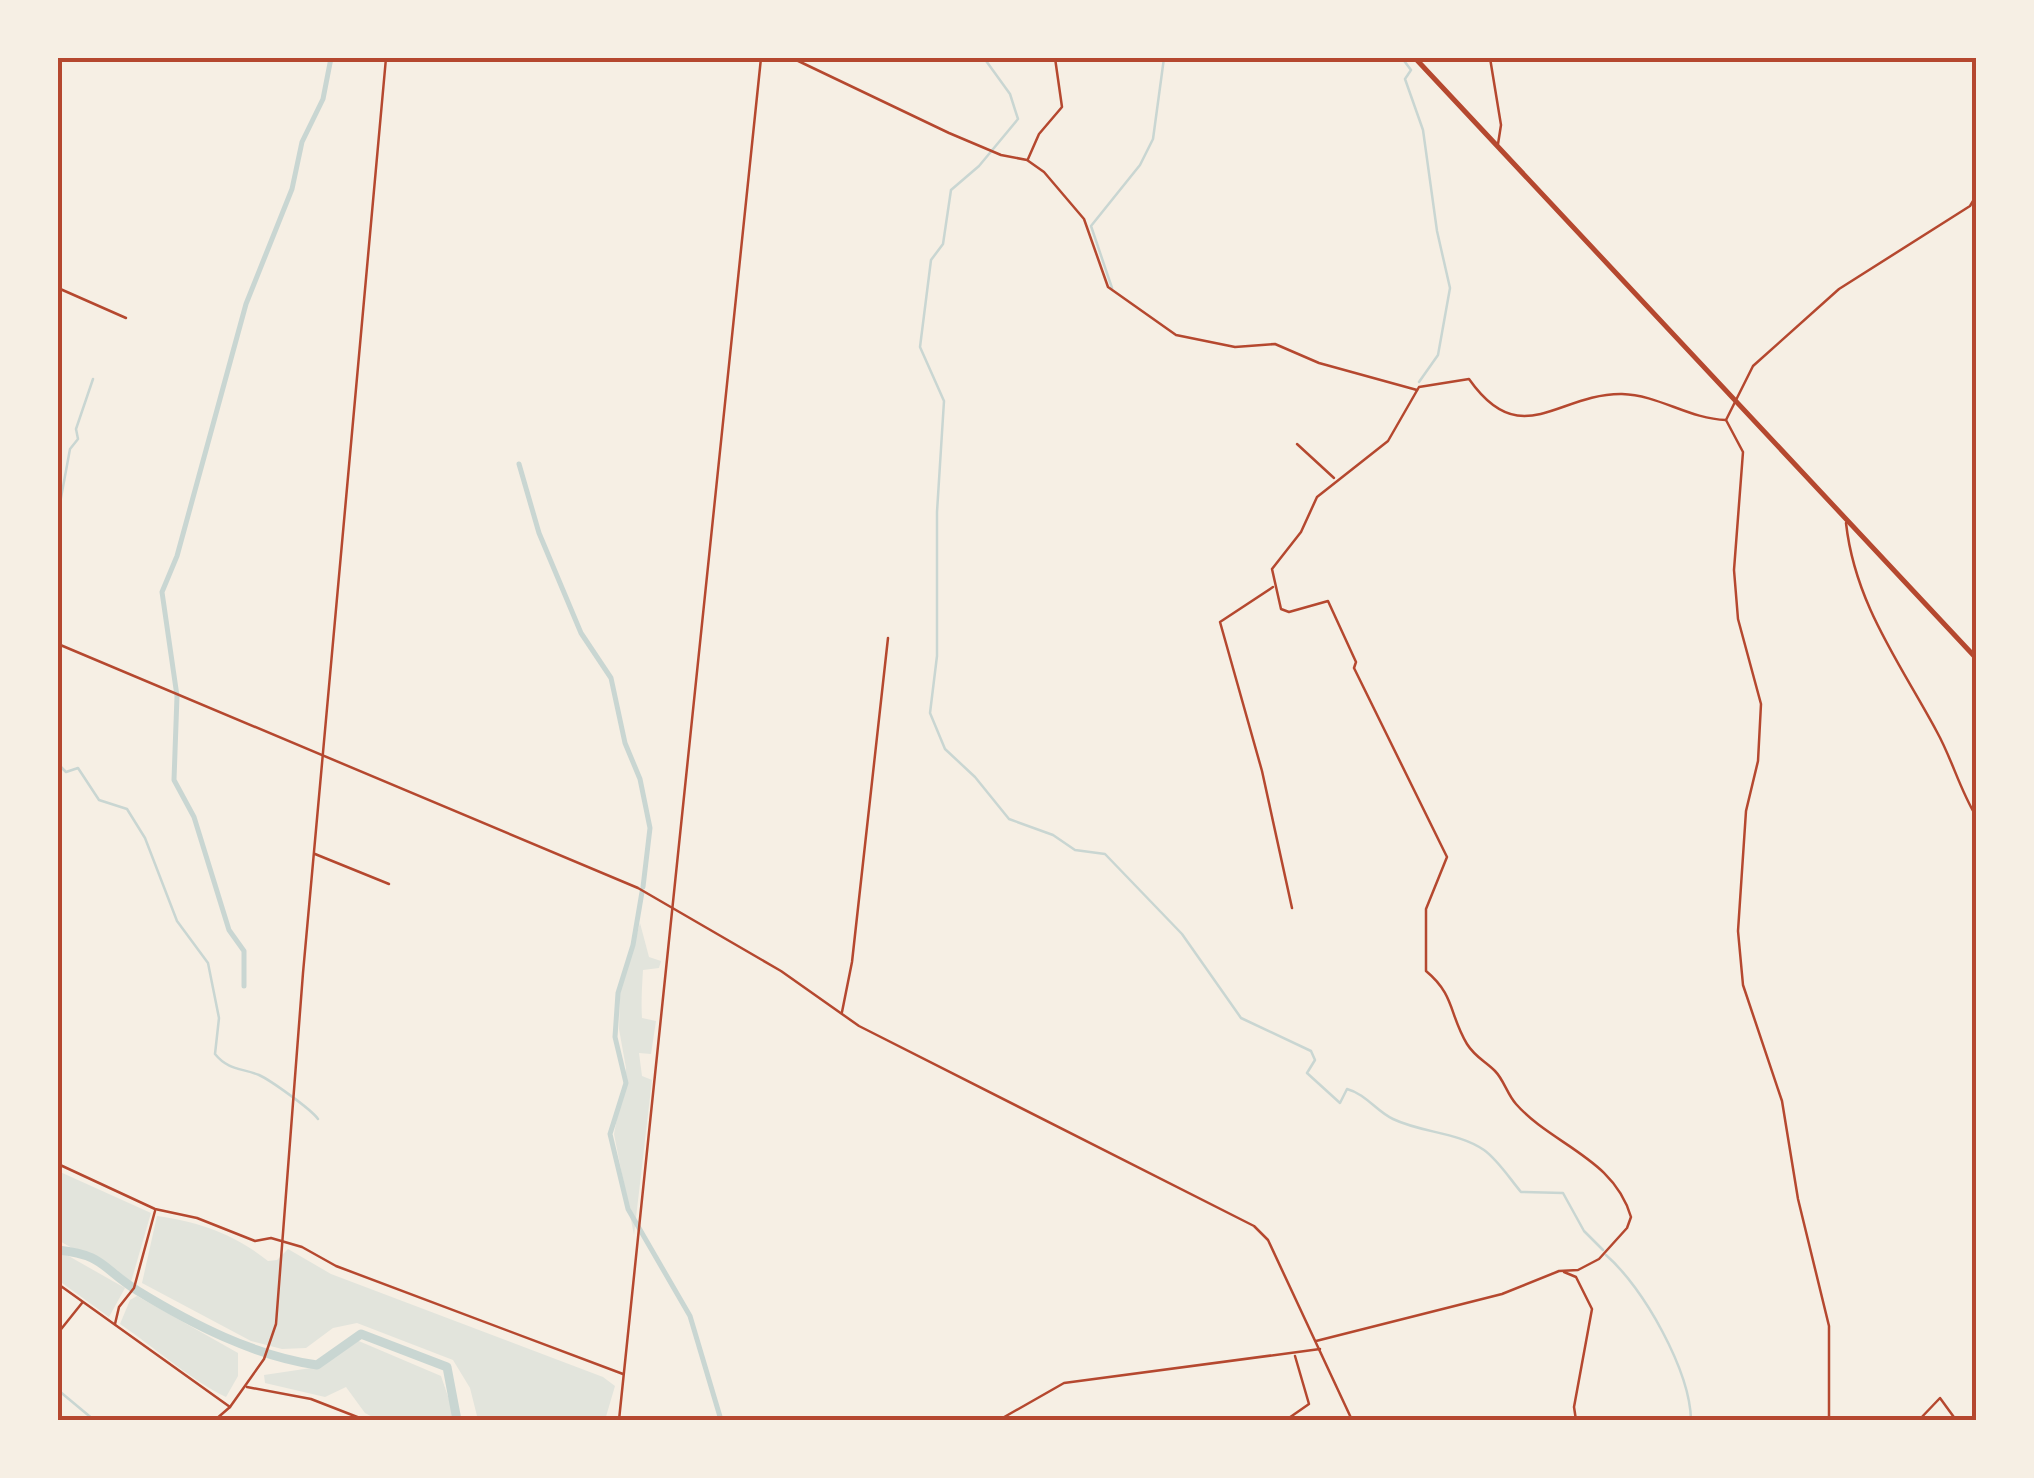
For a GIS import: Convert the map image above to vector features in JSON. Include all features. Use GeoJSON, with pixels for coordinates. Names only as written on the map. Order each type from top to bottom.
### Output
{"type":"FeatureCollection","features":[{"type":"Feature","properties":{"kind":"main road"},"geometry":{"type":"LineString","coordinates":[[1415,58],[1976,658]]}},
{"type":"Feature","properties":{"kind":"street"},"geometry":{"type":"LineString","coordinates":[[216,1420],[264,1359],[276,1324],[280,1241],[386,58]]}},
{"type":"Feature","properties":{"kind":"street"},"geometry":{"type":"LineString","coordinates":[[619,1420],[760,58]]}},
{"type":"Feature","properties":{"kind":"street"},"geometry":{"type":"LineString","coordinates":[[792,58],[949,133],[1001,155],[1027,160],[1054,182],[1084,218],[1108,287],[1176,336],[1235,348],[1275,344],[1319,363],[1417,390]]}},
{"type":"Feature","properties":{"kind":"street"},"geometry":{"type":"LineString","coordinates":[[1027,160],[1039,134],[1062,107],[1055,58]]}},
{"type":"Feature","properties":{"kind":"street"},"geometry":{"type":"LineString","coordinates":[[1490,58],[1502,125],[1498,148]]}},
{"type":"Feature","properties":{"kind":"street"},"geometry":{"type":"LineString","coordinates":[[1726,420],[1753,366],[1839,289],[1970,206],[1976,196]]}},
{"type":"Feature","properties":{"kind":"street"},"geometry":{"type":"LineString","coordinates":[[58,288],[126,318]]}},
{"type":"Feature","properties":{"kind":"street"},"geometry":{"type":"LineString","coordinates":[[1316,1341],[1502,1294],[1559,1271],[1578,1270],[1599,1258],[1627,1228],[1629,1210],[1586,1154],[1528,1117],[1495,1070],[1470,1048],[1448,991],[1426,971],[1426,909],[1447,856],[1354,668],[1356,662],[1328,600],[1289,612],[1281,609],[1272,569],[1301,532],[1317,497],[1388,441],[1417,390],[1430,382],[1469,380],[1493,404],[1518,416],[1536,419],[1582,398],[1622,394],[1658,399],[1706,419],[1726,420]]}},
{"type":"Feature","properties":{"kind":"street"},"geometry":{"type":"LineString","coordinates":[[1726,420],[1742,452],[1734,570],[1738,619],[1761,704],[1758,761],[1746,811],[1738,932],[1741,967],[1782,1101],[1798,1199],[1829,1326],[1829,1420]]}},
{"type":"Feature","properties":{"kind":"street"},"geometry":{"type":"LineString","coordinates":[[1297,444],[1335,479]]}},
{"type":"Feature","properties":{"kind":"street"},"geometry":{"type":"LineString","coordinates":[[1845,519],[1849,554],[1867,608],[1936,729],[1976,816]]}},
{"type":"Feature","properties":{"kind":"street"},"geometry":{"type":"LineString","coordinates":[[1274,586],[1220,622],[1262,771],[1292,908]]}},
{"type":"Feature","properties":{"kind":"street"},"geometry":{"type":"LineString","coordinates":[[842,1014],[852,962],[888,638]]}},
{"type":"Feature","properties":{"kind":"street"},"geometry":{"type":"LineString","coordinates":[[58,644],[638,888],[781,971],[842,1014],[1254,1226],[1268,1240],[1352,1420]]}},
{"type":"Feature","properties":{"kind":"street"},"geometry":{"type":"LineString","coordinates":[[314,854],[390,884]]}},
{"type":"Feature","properties":{"kind":"street"},"geometry":{"type":"LineString","coordinates":[[58,1164],[155,1209],[197,1218],[255,1241],[280,1241],[624,1374]]}},
{"type":"Feature","properties":{"kind":"street"},"geometry":{"type":"LineString","coordinates":[[115,1324],[119,1307],[134,1288],[155,1209]]}},
{"type":"Feature","properties":{"kind":"street"},"geometry":{"type":"LineString","coordinates":[[1559,1271],[1576,1277],[1592,1309],[1574,1408],[1576,1420]]}},
{"type":"Feature","properties":{"kind":"street"},"geometry":{"type":"LineString","coordinates":[[58,1284],[230,1407]]}},
{"type":"Feature","properties":{"kind":"street"},"geometry":{"type":"LineString","coordinates":[[58,1333],[84,1302]]}},
{"type":"Feature","properties":{"kind":"street"},"geometry":{"type":"LineString","coordinates":[[999,1420],[1064,1382],[1320,1349]]}},
{"type":"Feature","properties":{"kind":"street"},"geometry":{"type":"LineString","coordinates":[[1286,1420],[1310,1404],[1294,1354]]}},
{"type":"Feature","properties":{"kind":"street"},"geometry":{"type":"LineString","coordinates":[[245,1387],[299,1396],[365,1420]]}},
{"type":"Feature","properties":{"kind":"street"},"geometry":{"type":"LineString","coordinates":[[1919,1420],[1940,1398],[1956,1420]]}},
{"type":"Feature","properties":{"kind":"shaded area"},"geometry":{"type":"Polygon","coordinates":[[[640,923],[649,957],[661,961],[659,968],[643,970],[642,1018],[656,1021],[651,1054],[639,1053],[642,1076],[652,1080],[634,1235],[614,1134],[626,1068],[619,1029],[620,993],[640,923]]]}},
{"type":"Feature","properties":{"kind":"shaded area"},"geometry":{"type":"Polygon","coordinates":[[[58,1171],[151,1213],[131,1282],[58,1240],[58,1171]]]}},
{"type":"Feature","properties":{"kind":"shaded area"},"geometry":{"type":"Polygon","coordinates":[[[157,1216],[216,1231],[268,1261],[277,1260],[288,1249],[331,1274],[603,1377],[615,1386],[605,1420],[478,1420],[470,1388],[453,1360],[357,1323],[333,1328],[306,1348],[282,1349],[251,1341],[142,1283],[157,1216]]]}},
{"type":"Feature","properties":{"kind":"shaded area"},"geometry":{"type":"Polygon","coordinates":[[[58,1250],[125,1288],[109,1317],[58,1280],[58,1250]]]}},
{"type":"Feature","properties":{"kind":"shaded area"},"geometry":{"type":"Polygon","coordinates":[[[137,1296],[238,1353],[238,1376],[226,1397],[120,1324],[130,1300],[137,1296]]]}},
{"type":"Feature","properties":{"kind":"shaded area"},"geometry":{"type":"Polygon","coordinates":[[[354,1339],[441,1376],[456,1420],[378,1420],[365,1413],[346,1387],[325,1397],[265,1383],[264,1375],[311,1368],[354,1339]]]}},
{"type":"Feature","properties":{"kind":"waterway"},"geometry":{"type":"LineString","coordinates":[[244,986],[244,951],[229,930],[194,817],[174,780],[177,696],[162,592],[177,556],[246,304],[292,189],[302,142],[323,99],[331,58]]}},
{"type":"Feature","properties":{"kind":"waterway"},"geometry":{"type":"LineString","coordinates":[[984,58],[1010,94],[1018,119],[979,166],[951,190],[943,244],[931,260],[920,347],[944,401],[937,512],[937,656],[930,713],[945,749],[975,777],[1009,819],[1053,835],[1075,850],[1105,854],[1182,934],[1241,1018],[1311,1051],[1315,1060],[1307,1073],[1340,1103],[1347,1089],[1354,1091],[1393,1119],[1484,1150],[1521,1192],[1563,1193],[1584,1231],[1603,1250]]}},
{"type":"Feature","properties":{"kind":"waterway"},"geometry":{"type":"LineString","coordinates":[[1112,288],[1091,226],[1140,165],[1153,139],[1164,58]]}},
{"type":"Feature","properties":{"kind":"waterway"},"geometry":{"type":"LineString","coordinates":[[1402,58],[1411,70],[1405,79],[1423,130],[1437,231],[1450,288],[1438,355],[1419,382]]}},
{"type":"Feature","properties":{"kind":"waterway"},"geometry":{"type":"LineString","coordinates":[[58,514],[70,449],[78,439],[76,429],[93,379]]}},
{"type":"Feature","properties":{"kind":"waterway"},"geometry":{"type":"LineString","coordinates":[[519,464],[539,533],[581,633],[611,678],[650,828],[643,887]]}},
{"type":"Feature","properties":{"kind":"waterway"},"geometry":{"type":"LineString","coordinates":[[58,764],[66,772],[78,768],[99,800],[127,809],[145,838],[177,921],[208,963],[219,1018],[215,1054],[230,1066],[272,1083],[318,1119]]}},
{"type":"Feature","properties":{"kind":"waterway"},"geometry":{"type":"LineString","coordinates":[[642,892],[633,945],[618,993],[615,1037],[626,1083],[610,1134],[628,1209],[690,1316],[721,1420]]}},
{"type":"Feature","properties":{"kind":"waterway"},"geometry":{"type":"LineString","coordinates":[[58,1250],[94,1259],[138,1291],[224,1337],[293,1361],[317,1365],[361,1334],[447,1367],[457,1420]]}},
{"type":"Feature","properties":{"kind":"waterway"},"geometry":{"type":"LineString","coordinates":[[1606,1255],[1635,1288],[1674,1355],[1689,1400],[1691,1420]]}},
{"type":"Feature","properties":{"kind":"waterway"},"geometry":{"type":"LineString","coordinates":[[58,1390],[94,1420]]}}]}
